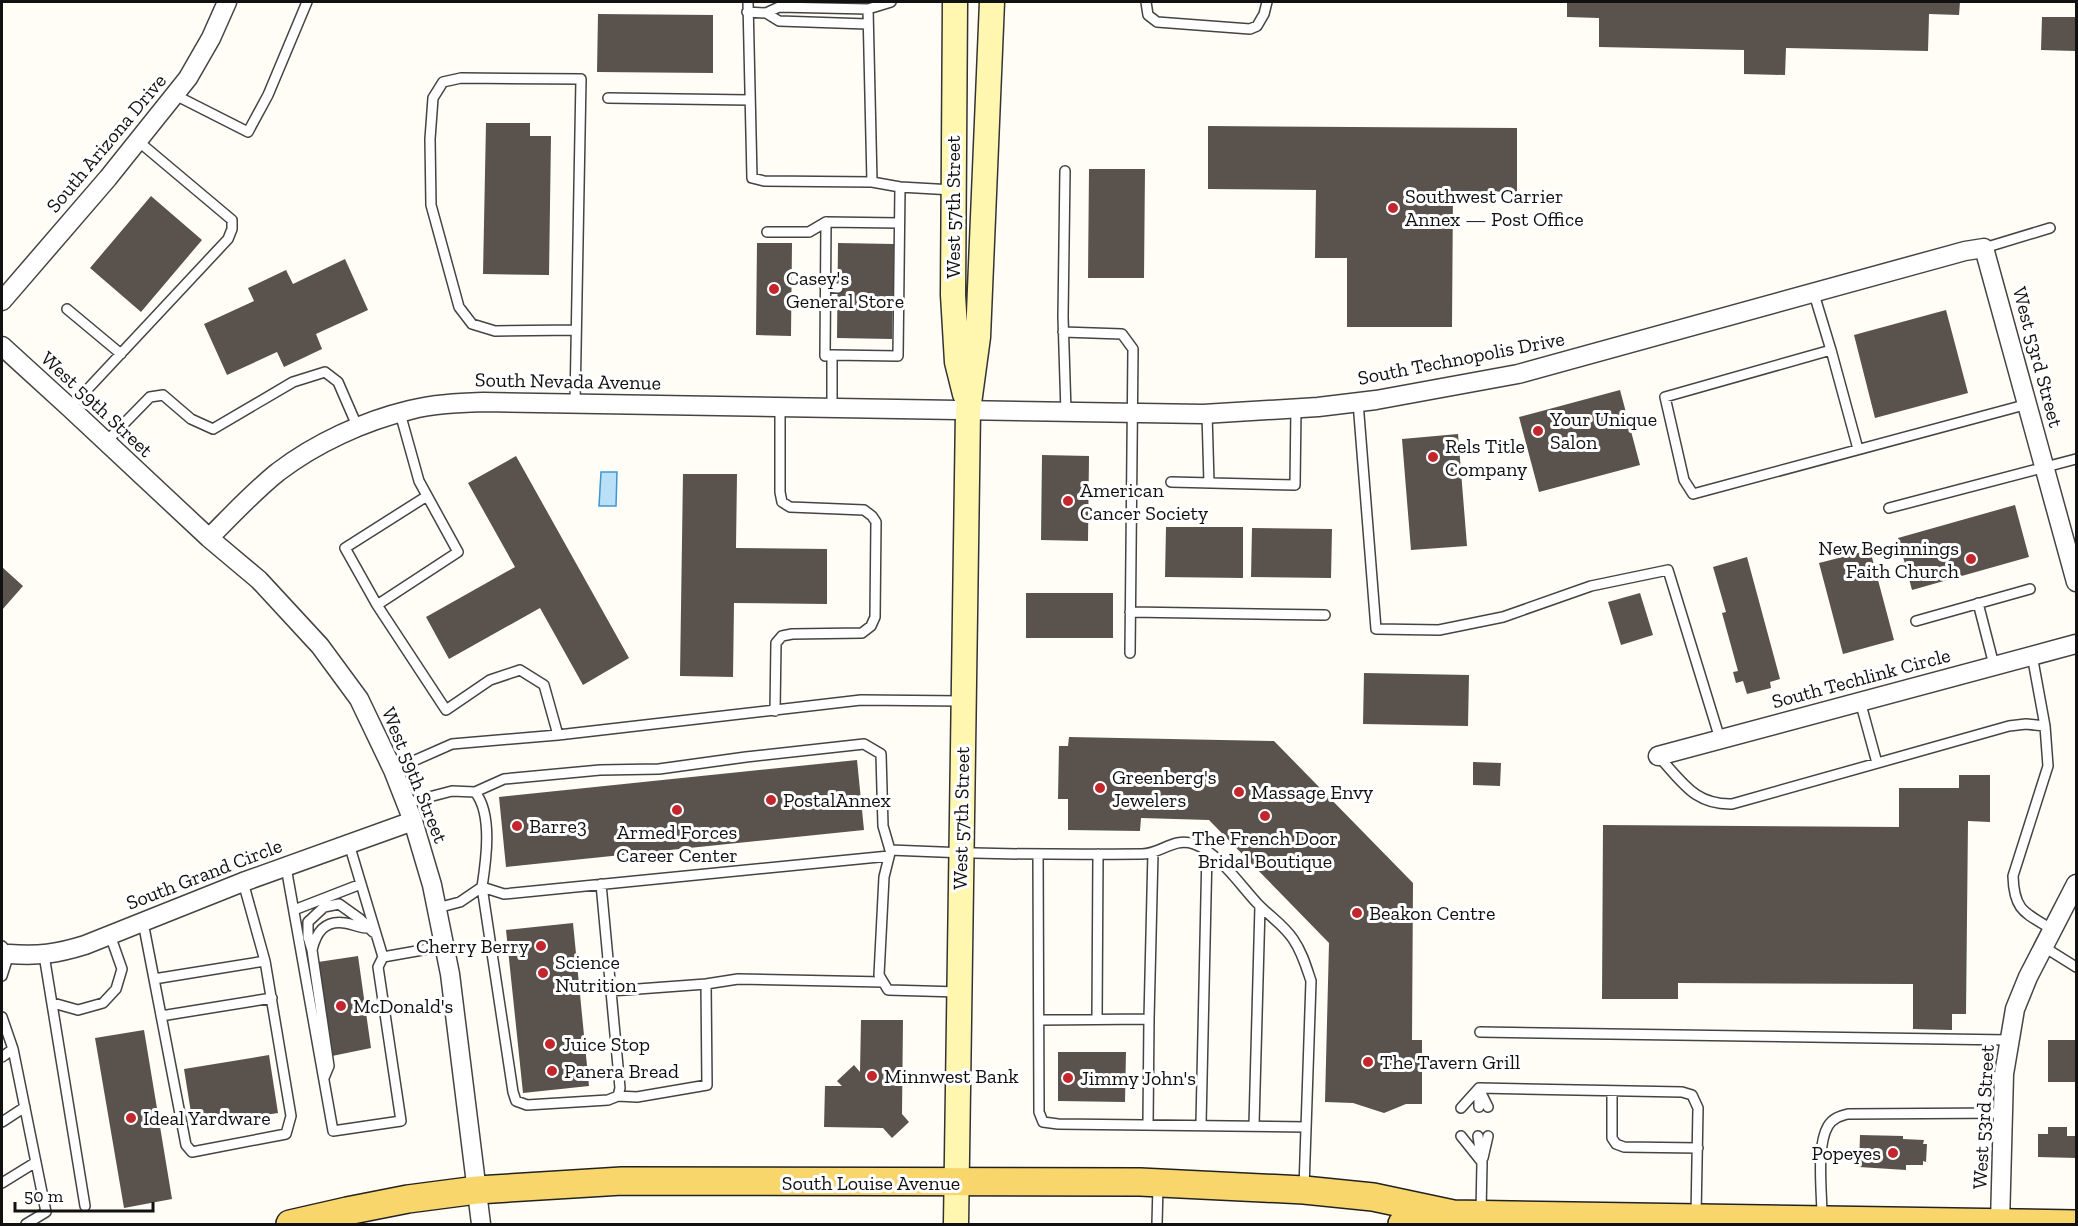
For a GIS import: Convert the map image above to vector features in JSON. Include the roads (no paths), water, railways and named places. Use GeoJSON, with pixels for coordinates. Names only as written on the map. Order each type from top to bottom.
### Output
{"type":"FeatureCollection","features":[{"type":"Feature","properties":{"kind":"main road","name":"West 57th Street"},"geometry":{"type":"LineString","coordinates":[[955,2],[953,295],[957,362],[968,411]]}},
{"type":"Feature","properties":{"kind":"main road","name":"West 57th Street"},"geometry":{"type":"LineString","coordinates":[[956,1224],[968,411],[978,337],[992,2]]}},
{"type":"Feature","properties":{"kind":"main road","name":"South Louise Avenue"},"geometry":{"type":"LineString","coordinates":[[290,1224],[398,1201],[477,1190],[622,1181],[1158,1183],[1304,1190],[1373,1197],[1453,1219]]}},
{"type":"Feature","properties":{"kind":"main road","name":"South Louise Avenue"},"geometry":{"type":"LineString","coordinates":[[1402,1224],[1481,1214],[2076,1224]]}},
{"type":"Feature","properties":{"kind":"street","name":"South Arizona Drive"},"geometry":{"type":"LineString","coordinates":[[2,301],[138,141],[188,78],[212,38],[227,2]]}},
{"type":"Feature","properties":{"kind":"street","name":"South Technopolis Drive"},"geometry":{"type":"LineString","coordinates":[[968,411],[1207,414],[1296,409],[1358,402],[1518,374],[1965,251],[1984,248]]}},
{"type":"Feature","properties":{"kind":"street","name":"West 53rd Street"},"geometry":{"type":"LineString","coordinates":[[1984,248],[2076,582]]}},
{"type":"Feature","properties":{"kind":"street","name":"West 59th Street"},"geometry":{"type":"LineString","coordinates":[[2,346],[208,538],[259,580],[320,646],[359,699],[406,803],[432,885],[450,974],[481,1224]]}},
{"type":"Feature","properties":{"kind":"street","name":"South Nevada Avenue"},"geometry":{"type":"LineString","coordinates":[[208,538],[278,472],[307,453],[358,428],[400,413],[447,404],[575,403],[968,411]]}},
{"type":"Feature","properties":{"kind":"street","name":"South Techlink Circle"},"geometry":{"type":"LineString","coordinates":[[1658,756],[2076,644]]}},
{"type":"Feature","properties":{"kind":"street","name":"South Grand Circle"},"geometry":{"type":"LineString","coordinates":[[5,950],[44,955],[60,953],[243,882],[413,821]]}},
{"type":"Feature","properties":{"kind":"street","name":"West 53rd Street"},"geometry":{"type":"LineString","coordinates":[[2000,1224],[2004,1074],[2015,1009],[2028,976],[2076,884]]}},
{"type":"Feature","properties":{"kind":"lane"},"geometry":{"type":"LineString","coordinates":[[175,95],[248,132],[267,95],[307,2]]}},
{"type":"Feature","properties":{"kind":"lane"},"geometry":{"type":"LineString","coordinates":[[766,12],[779,7],[868,9],[891,2]]}},
{"type":"Feature","properties":{"kind":"lane"},"geometry":{"type":"LineString","coordinates":[[1146,2],[1148,15],[1156,22],[1250,28],[1257,26],[1264,14],[1267,2]]}},
{"type":"Feature","properties":{"kind":"lane"},"geometry":{"type":"LineString","coordinates":[[867,24],[779,21],[766,12],[747,7],[752,178],[764,181],[872,182],[900,187],[953,190]]}},
{"type":"Feature","properties":{"kind":"lane"},"geometry":{"type":"LineString","coordinates":[[868,9],[872,182]]}},
{"type":"Feature","properties":{"kind":"lane"},"geometry":{"type":"LineString","coordinates":[[575,403],[580,79],[461,78],[443,82],[434,98],[430,139],[431,206],[459,307],[472,324],[495,331],[576,330]]}},
{"type":"Feature","properties":{"kind":"lane"},"geometry":{"type":"LineString","coordinates":[[608,98],[749,100]]}},
{"type":"Feature","properties":{"kind":"lane"},"geometry":{"type":"LineString","coordinates":[[70,408],[228,239],[232,230],[232,220],[138,141]]}},
{"type":"Feature","properties":{"kind":"lane"},"geometry":{"type":"LineString","coordinates":[[1065,171],[1063,332],[1066,412]]}},
{"type":"Feature","properties":{"kind":"lane"},"geometry":{"type":"LineString","coordinates":[[826,222],[825,356],[898,356],[895,288],[900,187]]}},
{"type":"Feature","properties":{"kind":"lane"},"geometry":{"type":"LineString","coordinates":[[766,232],[809,232],[826,222],[899,223]]}},
{"type":"Feature","properties":{"kind":"lane"},"geometry":{"type":"LineString","coordinates":[[1984,248],[2050,228]]}},
{"type":"Feature","properties":{"kind":"lane"},"geometry":{"type":"LineString","coordinates":[[826,256],[838,257]]}},
{"type":"Feature","properties":{"kind":"lane"},"geometry":{"type":"LineString","coordinates":[[825,287],[838,288]]}},
{"type":"Feature","properties":{"kind":"lane"},"geometry":{"type":"LineString","coordinates":[[1814,294],[1832,350],[1858,449]]}},
{"type":"Feature","properties":{"kind":"lane"},"geometry":{"type":"LineString","coordinates":[[67,309],[121,354]]}},
{"type":"Feature","properties":{"kind":"lane"},"geometry":{"type":"LineString","coordinates":[[825,317],[837,317]]}},
{"type":"Feature","properties":{"kind":"lane"},"geometry":{"type":"LineString","coordinates":[[1063,332],[1122,334],[1133,349],[1130,653]]}},
{"type":"Feature","properties":{"kind":"lane"},"geometry":{"type":"LineString","coordinates":[[1832,350],[1665,397],[1684,480],[1693,494],[2028,404]]}},
{"type":"Feature","properties":{"kind":"lane"},"geometry":{"type":"LineString","coordinates":[[832,356],[832,408]]}},
{"type":"Feature","properties":{"kind":"lane"},"geometry":{"type":"LineString","coordinates":[[106,442],[150,397],[164,395],[191,419],[213,429],[293,382],[325,372],[338,382],[358,428]]}},
{"type":"Feature","properties":{"kind":"lane"},"geometry":{"type":"LineString","coordinates":[[1358,402],[1376,628],[1439,630],[1503,617],[1591,586],[1668,570],[1720,739]]}},
{"type":"Feature","properties":{"kind":"lane"},"geometry":{"type":"LineString","coordinates":[[775,711],[776,643],[782,636],[862,633],[871,626],[875,617],[876,522],[864,510],[790,507],[782,502],[780,407]]}},
{"type":"Feature","properties":{"kind":"lane"},"geometry":{"type":"LineString","coordinates":[[1171,482],[1295,485],[1296,409]]}},
{"type":"Feature","properties":{"kind":"lane"},"geometry":{"type":"LineString","coordinates":[[377,605],[458,552],[418,481],[400,413]]}},
{"type":"Feature","properties":{"kind":"lane"},"geometry":{"type":"LineString","coordinates":[[1207,414],[1209,483]]}},
{"type":"Feature","properties":{"kind":"lane"},"geometry":{"type":"LineString","coordinates":[[1889,508],[2076,459]]}},
{"type":"Feature","properties":{"kind":"lane"},"geometry":{"type":"LineString","coordinates":[[427,496],[345,548],[377,605],[446,710],[490,680],[520,670],[544,685],[558,735]]}},
{"type":"Feature","properties":{"kind":"lane"},"geometry":{"type":"LineString","coordinates":[[1916,621],[2030,589]]}},
{"type":"Feature","properties":{"kind":"lane"},"geometry":{"type":"LineString","coordinates":[[1978,603],[1994,665]]}},
{"type":"Feature","properties":{"kind":"lane"},"geometry":{"type":"LineString","coordinates":[[1130,612],[1325,615]]}},
{"type":"Feature","properties":{"kind":"lane"},"geometry":{"type":"LineString","coordinates":[[2032,655],[2045,726],[2048,766],[2013,876],[2013,895],[2021,910],[2053,930]]}},
{"type":"Feature","properties":{"kind":"lane"},"geometry":{"type":"LineString","coordinates":[[393,770],[452,744],[558,735],[861,700],[963,701]]}},
{"type":"Feature","properties":{"kind":"lane"},"geometry":{"type":"LineString","coordinates":[[1860,701],[1877,763]]}},
{"type":"Feature","properties":{"kind":"lane"},"geometry":{"type":"LineString","coordinates":[[1658,756],[1689,789],[1703,800],[1716,804],[1732,804],[2009,726],[2026,724],[2045,726]]}},
{"type":"Feature","properties":{"kind":"lane"},"geometry":{"type":"LineString","coordinates":[[406,803],[452,791],[475,792],[504,779],[600,770],[659,769],[864,744],[881,754],[883,826],[890,853],[884,877],[879,975],[888,990],[959,992]]}},
{"type":"Feature","properties":{"kind":"lane"},"geometry":{"type":"LineString","coordinates":[[475,792],[482,800],[488,848],[482,886],[516,1101],[527,1105],[608,1100],[618,1096],[637,1096],[706,1086],[706,984]]}},
{"type":"Feature","properties":{"kind":"lane"},"geometry":{"type":"LineString","coordinates":[[482,886],[504,894],[890,853],[1146,854],[1176,842],[1194,844],[1207,851],[1227,869],[1260,906],[1275,918],[1292,938],[1304,958],[1311,981],[1304,1190]]}},
{"type":"Feature","properties":{"kind":"lane"},"geometry":{"type":"LineString","coordinates":[[349,844],[361,884],[371,931],[383,957]]}},
{"type":"Feature","properties":{"kind":"lane"},"geometry":{"type":"LineString","coordinates":[[1202,1124],[1207,851]]}},
{"type":"Feature","properties":{"kind":"lane"},"geometry":{"type":"LineString","coordinates":[[1148,1124],[1152,852]]}},
{"type":"Feature","properties":{"kind":"lane"},"geometry":{"type":"LineString","coordinates":[[1038,854],[1039,1112],[1043,1122],[1306,1126]]}},
{"type":"Feature","properties":{"kind":"lane"},"geometry":{"type":"LineString","coordinates":[[1097,1020],[1098,854]]}},
{"type":"Feature","properties":{"kind":"lane"},"geometry":{"type":"LineString","coordinates":[[286,867],[333,1131],[401,1121],[378,967],[383,957]]}},
{"type":"Feature","properties":{"kind":"lane"},"geometry":{"type":"LineString","coordinates":[[143,922],[186,1145],[192,1152],[286,1134],[291,1116],[272,998],[265,961],[243,882]]}},
{"type":"Feature","properties":{"kind":"lane"},"geometry":{"type":"LineString","coordinates":[[294,910],[361,884]]}},
{"type":"Feature","properties":{"kind":"lane"},"geometry":{"type":"LineString","coordinates":[[600,884],[620,1088],[618,1096]]}},
{"type":"Feature","properties":{"kind":"lane"},"geometry":{"type":"LineString","coordinates":[[437,908],[460,902],[482,886]]}},
{"type":"Feature","properties":{"kind":"lane"},"geometry":{"type":"LineString","coordinates":[[324,1078],[329,1066],[312,950],[308,937],[308,921],[324,908],[339,904],[360,919],[371,931]]}},
{"type":"Feature","properties":{"kind":"lane"},"geometry":{"type":"LineString","coordinates":[[1254,1125],[1260,906]]}},
{"type":"Feature","properties":{"kind":"lane"},"geometry":{"type":"LineString","coordinates":[[312,950],[316,934],[328,925],[344,923],[371,931]]}},
{"type":"Feature","properties":{"kind":"lane"},"geometry":{"type":"LineString","coordinates":[[52,1003],[78,1010],[103,1003],[116,989],[122,969],[110,935]]}},
{"type":"Feature","properties":{"kind":"lane"},"geometry":{"type":"LineString","coordinates":[[383,957],[445,946]]}},
{"type":"Feature","properties":{"kind":"lane"},"geometry":{"type":"LineString","coordinates":[[2044,947],[2076,967]]}},
{"type":"Feature","properties":{"kind":"lane"},"geometry":{"type":"LineString","coordinates":[[2,976],[5,950]]}},
{"type":"Feature","properties":{"kind":"lane"},"geometry":{"type":"LineString","coordinates":[[44,955],[86,1206]]}},
{"type":"Feature","properties":{"kind":"lane"},"geometry":{"type":"LineString","coordinates":[[154,979],[265,961]]}},
{"type":"Feature","properties":{"kind":"lane"},"geometry":{"type":"LineString","coordinates":[[611,991],[706,984],[738,979],[883,982]]}},
{"type":"Feature","properties":{"kind":"lane"},"geometry":{"type":"LineString","coordinates":[[161,1016],[272,998]]}},
{"type":"Feature","properties":{"kind":"lane"},"geometry":{"type":"LineString","coordinates":[[2,1017],[13,1049],[46,1212],[26,1224]]}},
{"type":"Feature","properties":{"kind":"lane"},"geometry":{"type":"LineString","coordinates":[[1039,1020],[1149,1019]]}},
{"type":"Feature","properties":{"kind":"lane"},"geometry":{"type":"LineString","coordinates":[[1480,1032],[2009,1040]]}},
{"type":"Feature","properties":{"kind":"lane"},"geometry":{"type":"LineString","coordinates":[[2,1057],[13,1049]]}},
{"type":"Feature","properties":{"kind":"lane"},"geometry":{"type":"LineString","coordinates":[[1479,1089],[1682,1092],[1692,1095],[1698,1108],[1696,1218]]}},
{"type":"Feature","properties":{"kind":"lane"},"geometry":{"type":"LineString","coordinates":[[1479,1089],[1475,1107],[1479,1089]]}},
{"type":"Feature","properties":{"kind":"lane"},"geometry":{"type":"LineString","coordinates":[[1612,1092],[1612,1138],[1616,1144],[1624,1147],[1698,1148]]}},
{"type":"Feature","properties":{"kind":"lane"},"geometry":{"type":"LineString","coordinates":[[2,1122],[25,1107]]}},
{"type":"Feature","properties":{"kind":"lane"},"geometry":{"type":"LineString","coordinates":[[1822,1220],[1822,1144],[1828,1126],[1836,1117],[1848,1114],[2003,1113]]}},
{"type":"Feature","properties":{"kind":"lane"},"geometry":{"type":"LineString","coordinates":[[1481,1214],[1482,1163],[1474,1136],[1482,1163]]}},
{"type":"Feature","properties":{"kind":"lane"},"geometry":{"type":"LineString","coordinates":[[2,1184],[36,1162]]}},
{"type":"Feature","properties":{"kind":"lane"},"geometry":{"type":"LineString","coordinates":[[1157,1224],[1158,1183]]}},
{"type":"Feature","properties":{"kind":"water"},"geometry":{"type":"Polygon","coordinates":[[[601,472],[617,472],[616,506],[599,506],[601,472]]]}},
{"type":"Feature","properties":{"kind":"place","name":"Southwest Carrier Annex — Post Office"},"geometry":{"type":"Point","coordinates":[1393,208]}},
{"type":"Feature","properties":{"kind":"place","name":"Casey's General Store"},"geometry":{"type":"Point","coordinates":[774,289]}},
{"type":"Feature","properties":{"kind":"place","name":"Your Unique Salon"},"geometry":{"type":"Point","coordinates":[1538,431]}},
{"type":"Feature","properties":{"kind":"place","name":"Rels Title Company"},"geometry":{"type":"Point","coordinates":[1433,457]}},
{"type":"Feature","properties":{"kind":"place","name":"American Cancer Society"},"geometry":{"type":"Point","coordinates":[1068,501]}},
{"type":"Feature","properties":{"kind":"place","name":"New Beginnings Faith Church"},"geometry":{"type":"Point","coordinates":[1971,559]}},
{"type":"Feature","properties":{"kind":"place","name":"Greenberg's Jewelers"},"geometry":{"type":"Point","coordinates":[1100,788]}},
{"type":"Feature","properties":{"kind":"place","name":"Massage Envy"},"geometry":{"type":"Point","coordinates":[1239,792]}},
{"type":"Feature","properties":{"kind":"place","name":"PostalAnnex"},"geometry":{"type":"Point","coordinates":[771,800]}},
{"type":"Feature","properties":{"kind":"place","name":"Armed Forces Career Center"},"geometry":{"type":"Point","coordinates":[677,810]}},
{"type":"Feature","properties":{"kind":"place","name":"The French Door Bridal Boutique"},"geometry":{"type":"Point","coordinates":[1265,816]}},
{"type":"Feature","properties":{"kind":"place","name":"Barre3"},"geometry":{"type":"Point","coordinates":[517,826]}},
{"type":"Feature","properties":{"kind":"place","name":"Beakon Centre"},"geometry":{"type":"Point","coordinates":[1357,913]}},
{"type":"Feature","properties":{"kind":"place","name":"Cherry Berry"},"geometry":{"type":"Point","coordinates":[541,946]}},
{"type":"Feature","properties":{"kind":"place","name":"Science Nutrition"},"geometry":{"type":"Point","coordinates":[543,973]}},
{"type":"Feature","properties":{"kind":"place","name":"McDonald's"},"geometry":{"type":"Point","coordinates":[341,1006]}},
{"type":"Feature","properties":{"kind":"place","name":"Juice Stop"},"geometry":{"type":"Point","coordinates":[550,1044]}},
{"type":"Feature","properties":{"kind":"place","name":"The Tavern Grill"},"geometry":{"type":"Point","coordinates":[1368,1062]}},
{"type":"Feature","properties":{"kind":"place","name":"Panera Bread"},"geometry":{"type":"Point","coordinates":[552,1071]}},
{"type":"Feature","properties":{"kind":"place","name":"Minnwest Bank"},"geometry":{"type":"Point","coordinates":[872,1076]}},
{"type":"Feature","properties":{"kind":"place","name":"Jimmy John's"},"geometry":{"type":"Point","coordinates":[1068,1078]}},
{"type":"Feature","properties":{"kind":"place","name":"Ideal Yardware"},"geometry":{"type":"Point","coordinates":[131,1118]}},
{"type":"Feature","properties":{"kind":"place","name":"Popeyes"},"geometry":{"type":"Point","coordinates":[1893,1153]}}]}
